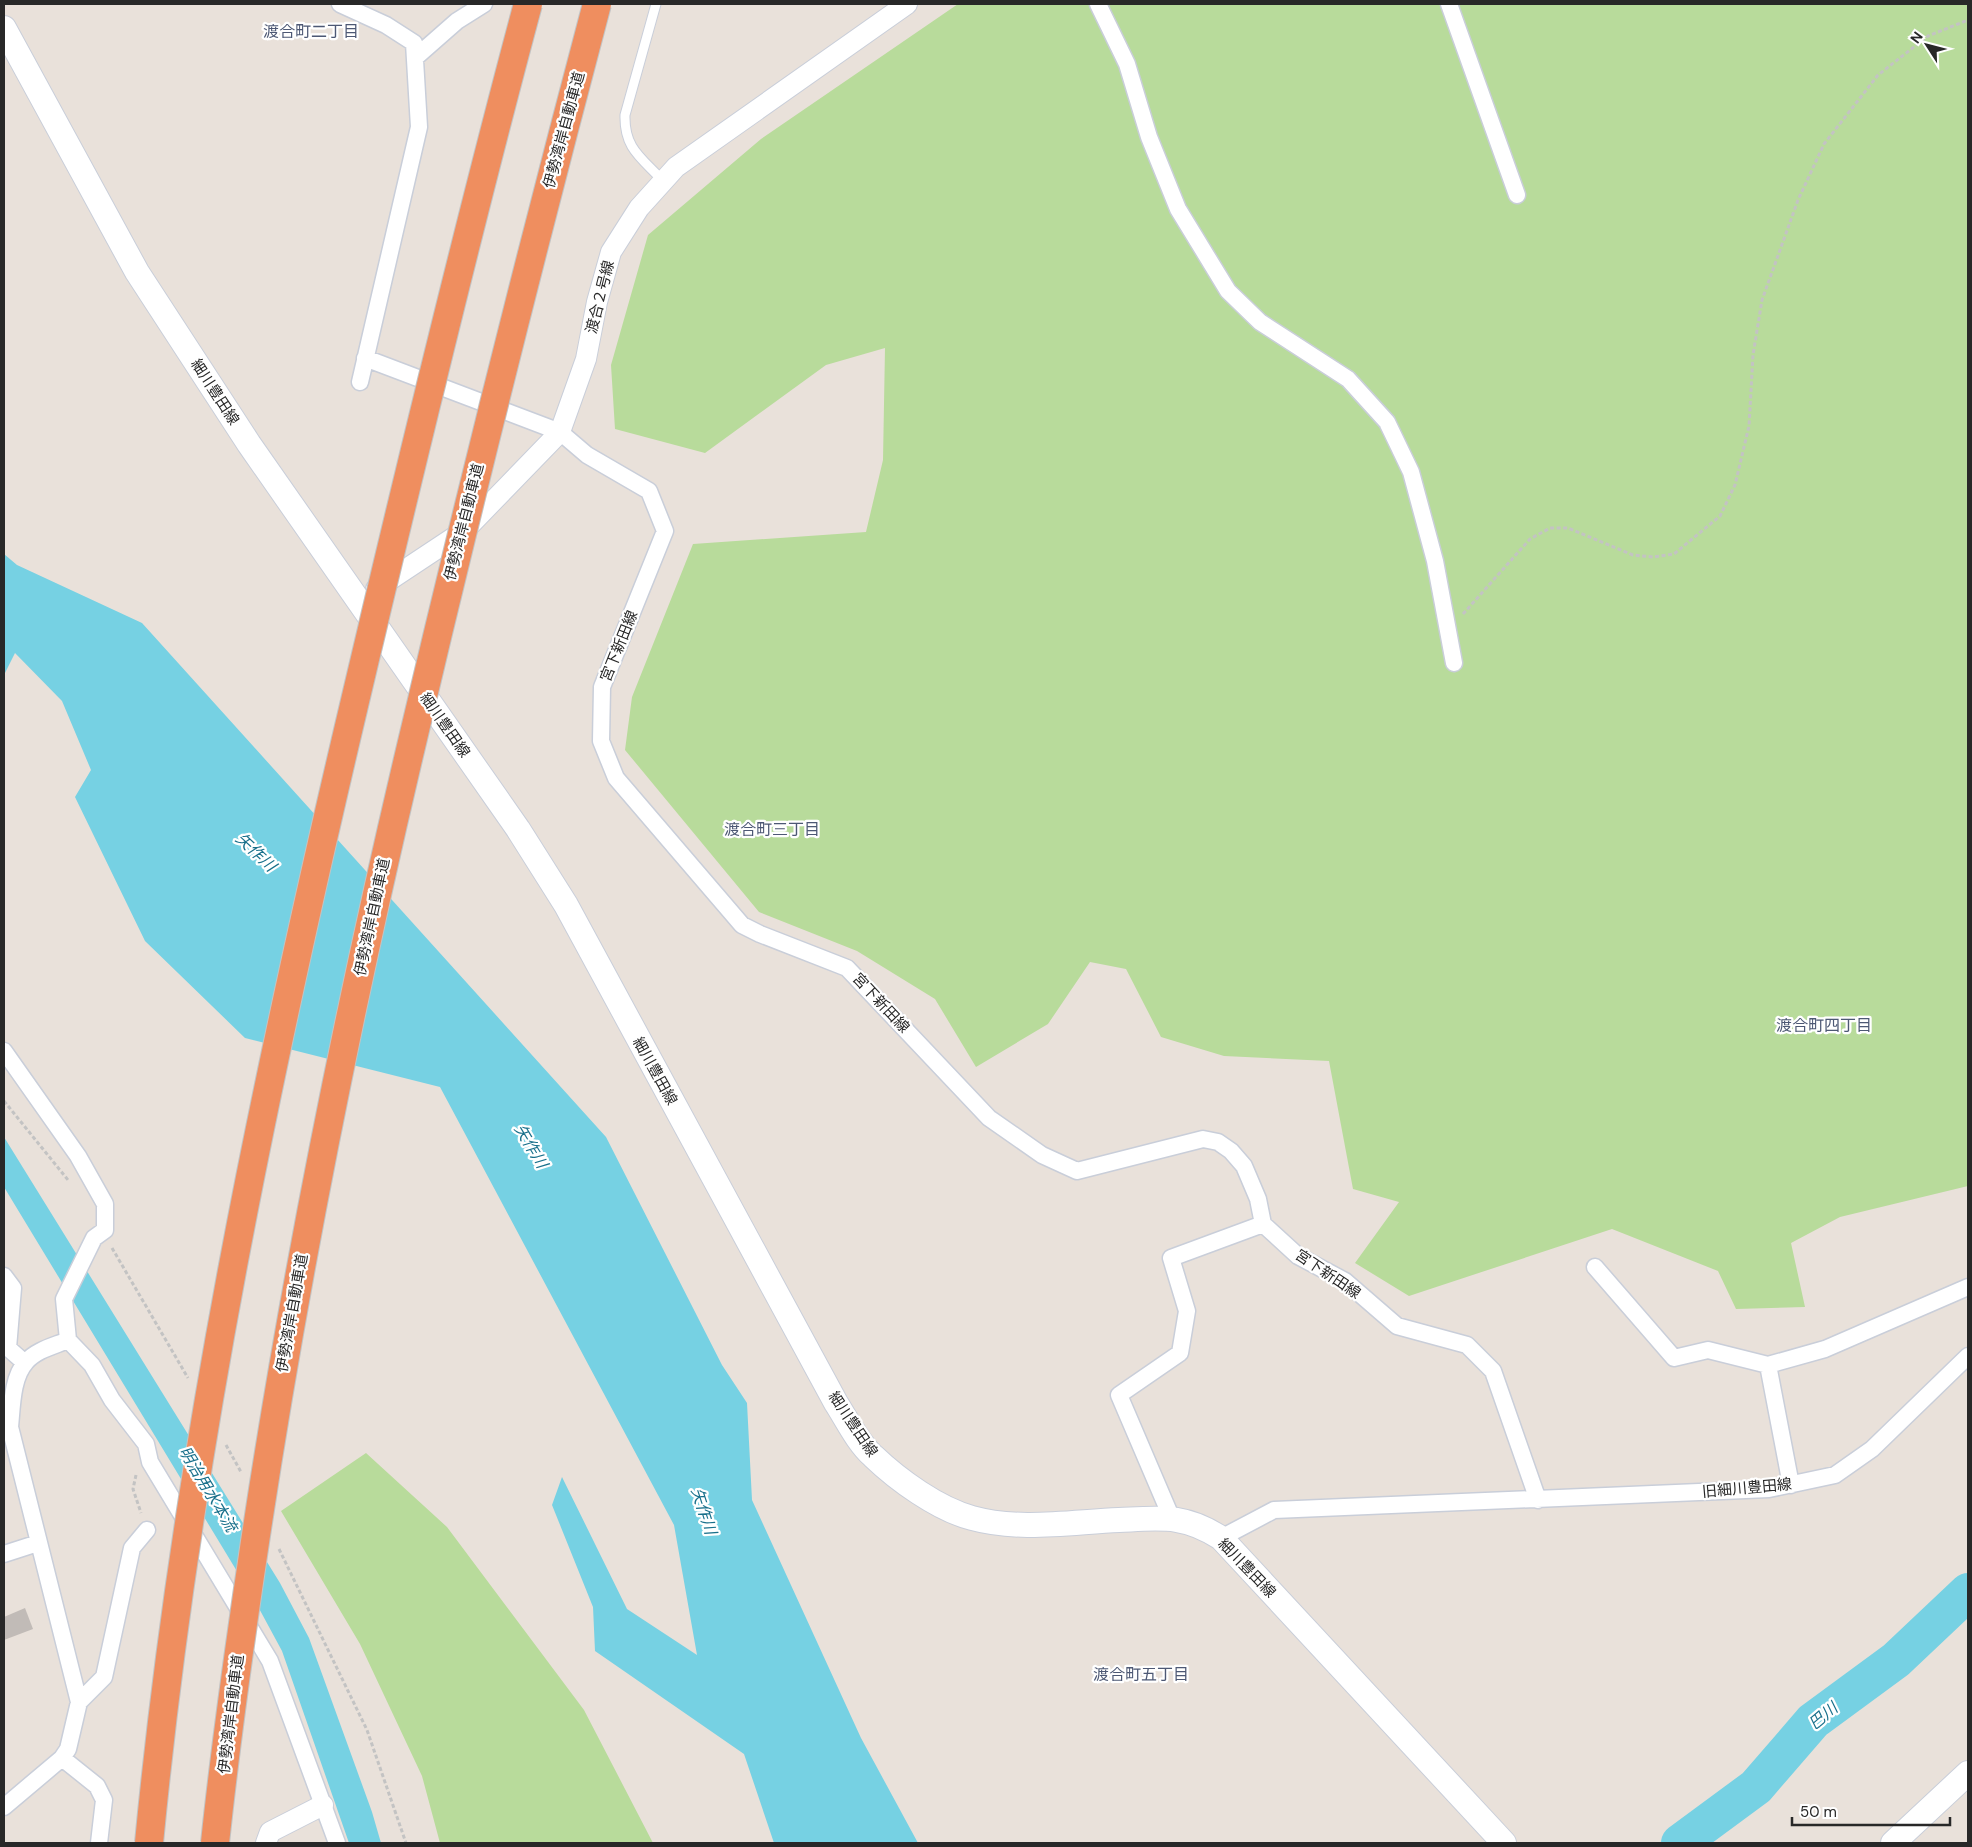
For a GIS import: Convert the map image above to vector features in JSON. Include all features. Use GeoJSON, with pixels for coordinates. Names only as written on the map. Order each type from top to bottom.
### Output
{"type":"FeatureCollection","features":[{"type":"Feature","properties":{"kind":"highway"},"geometry":{"type":"LineString","coordinates":[[149,1843],[177,1616],[204,1423],[237,1242],[319,854],[413,456],[528,4]]}},
{"type":"Feature","properties":{"kind":"highway","name":"伊勢湾岸自動車道"},"geometry":{"type":"LineString","coordinates":[[216,1843],[242,1629],[270,1437],[300,1266],[334,1092],[383,867],[478,466],[597,4]]}},
{"type":"Feature","properties":{"kind":"main road","name":"細川豊田線"},"geometry":{"type":"LineString","coordinates":[[4,28],[137,272],[249,444],[518,829],[566,905],[836,1403],[871,1456],[928,1499],[972,1518],[1021,1524],[1172,1519],[1189,1521],[1204,1527],[1220,1538],[1497,1837]]}},
{"type":"Feature","properties":{"kind":"main road"},"geometry":{"type":"LineString","coordinates":[[1893,1843],[1968,1773]]}},
{"type":"Feature","properties":{"kind":"street"},"geometry":{"type":"LineString","coordinates":[[340,4],[386,25],[414,43],[416,57],[419,127],[360,382]]}},
{"type":"Feature","properties":{"kind":"street"},"geometry":{"type":"LineString","coordinates":[[416,57],[457,21],[484,4]]}},
{"type":"Feature","properties":{"kind":"street","name":"渡合２号線"},"geometry":{"type":"LineString","coordinates":[[358,601],[465,530],[560,432],[576,394],[586,359],[611,252],[639,208],[663,181],[676,167],[726,130],[907,4]]}},
{"type":"Feature","properties":{"kind":"street"},"geometry":{"type":"LineString","coordinates":[[1098,4],[1126,64],[1149,137],[1178,209],[1228,291],[1260,322],[1348,379],[1387,422],[1411,472],[1435,561],[1454,663]]}},
{"type":"Feature","properties":{"kind":"street"},"geometry":{"type":"LineString","coordinates":[[1449,4],[1517,195]]}},
{"type":"Feature","properties":{"kind":"street","name":"宮下新田線"},"geometry":{"type":"LineString","coordinates":[[365,358],[560,432],[587,455],[649,491],[665,531],[602,687],[601,740],[616,778],[742,925],[760,934],[847,968],[989,1118],[1042,1155],[1077,1170],[1203,1139],[1218,1142],[1232,1151],[1244,1166],[1258,1199],[1263,1224],[1298,1256],[1345,1281],[1398,1326],[1466,1345],[1493,1371],[1538,1500]]}},
{"type":"Feature","properties":{"kind":"street"},"geometry":{"type":"LineString","coordinates":[[4,1051],[78,1156],[105,1204],[105,1230],[94,1238],[64,1299],[68,1340],[92,1365],[112,1400],[146,1444],[150,1462],[270,1660],[337,1843]]}},
{"type":"Feature","properties":{"kind":"street"},"geometry":{"type":"LineString","coordinates":[[1172,1519],[1119,1395],[1180,1353],[1186,1311],[1171,1258],[1263,1224]]}},
{"type":"Feature","properties":{"kind":"street"},"geometry":{"type":"LineString","coordinates":[[1595,1267],[1674,1358],[1708,1350],[1768,1365],[1825,1349],[1968,1287]]}},
{"type":"Feature","properties":{"kind":"street"},"geometry":{"type":"LineString","coordinates":[[4,1276],[14,1288],[8,1348],[24,1362]]}},
{"type":"Feature","properties":{"kind":"street"},"geometry":{"type":"LineString","coordinates":[[4,1807],[62,1758],[68,1749],[79,1702],[7,1426],[15,1386],[24,1362],[35,1354],[68,1340]]}},
{"type":"Feature","properties":{"kind":"street","name":"旧細川豊田線"},"geometry":{"type":"LineString","coordinates":[[1220,1538],[1274,1510],[1770,1489],[1835,1475],[1872,1449],[1968,1356]]}},
{"type":"Feature","properties":{"kind":"street"},"geometry":{"type":"LineString","coordinates":[[1768,1365],[1791,1484]]}},
{"type":"Feature","properties":{"kind":"street"},"geometry":{"type":"LineString","coordinates":[[79,1702],[104,1677],[132,1548],[147,1530]]}},
{"type":"Feature","properties":{"kind":"street"},"geometry":{"type":"LineString","coordinates":[[4,1554],[38,1542]]}},
{"type":"Feature","properties":{"kind":"street"},"geometry":{"type":"LineString","coordinates":[[62,1758],[97,1786],[104,1800],[100,1843]]}},
{"type":"Feature","properties":{"kind":"street"},"geometry":{"type":"LineString","coordinates":[[266,1843],[270,1832],[323,1805]]}},
{"type":"Feature","properties":{"kind":"lane"},"geometry":{"type":"LineString","coordinates":[[656,4],[625,115],[624,133],[632,148],[663,181]]}},
{"type":"Feature","properties":{"kind":"path"},"geometry":{"type":"LineString","coordinates":[[1448,631],[1530,539],[1550,528],[1568,528],[1633,555],[1653,558],[1674,554],[1720,516],[1734,485],[1749,426],[1753,355],[1762,300],[1798,200],[1824,144],[1878,75],[1928,36],[1968,20]]}},
{"type":"Feature","properties":{"kind":"path"},"geometry":{"type":"LineString","coordinates":[[146,1444],[139,1460],[133,1489],[147,1530]]}},
{"type":"Feature","properties":{"kind":"green space"},"geometry":{"type":"Polygon","coordinates":[[[958,4],[1968,4],[1968,1186],[1840,1217],[1791,1243],[1805,1307],[1736,1309],[1718,1271],[1612,1229],[1409,1296],[1355,1263],[1399,1202],[1353,1189],[1329,1061],[1224,1056],[1161,1037],[1126,969],[1090,962],[1048,1024],[976,1067],[935,999],[857,951],[759,912],[625,750],[632,697],[693,544],[866,532],[883,460],[885,348],[826,365],[705,453],[615,429],[611,365],[648,235],[761,139],[958,4]]]}},
{"type":"Feature","properties":{"kind":"green space"},"geometry":{"type":"Polygon","coordinates":[[[366,1453],[447,1527],[584,1710],[653,1843],[440,1843],[422,1776],[360,1644],[281,1511],[366,1453]]]}},
{"type":"Feature","properties":{"kind":"water","name":"矢作川"},"geometry":{"type":"Polygon","coordinates":[[[4,554],[17,565],[142,623],[606,1137],[722,1365],[747,1403],[752,1500],[861,1738],[918,1843],[774,1843],[744,1754],[595,1651],[593,1607],[552,1505],[562,1477],[627,1609],[697,1655],[674,1525],[440,1087],[245,1038],[145,941],[75,797],[91,770],[62,701],[15,653],[4,675],[4,554]]]}},
{"type":"Feature","properties":{"kind":"water","name":"明治用水本流"},"geometry":{"type":"Polygon","coordinates":[[[4,1137],[280,1583],[309,1638],[372,1812],[381,1843],[349,1843],[282,1651],[255,1601],[4,1187],[4,1137]]]}},
{"type":"Feature","properties":{"kind":"building"},"geometry":{"type":"Polygon","coordinates":[[[25,1608],[33,1629],[4,1640],[4,1617],[25,1608]]]}},
{"type":"Feature","properties":{"kind":"waterway","name":"巴川"},"geometry":{"type":"LineString","coordinates":[[1680,1843],[1756,1787],[1813,1721],[1896,1660],[1968,1592]]}},
{"type":"Feature","properties":{"kind":"district","name":"渡合町二丁目"},"geometry":{"type":"Point","coordinates":[311,31]}},
{"type":"Feature","properties":{"kind":"district","name":"渡合町三丁目"},"geometry":{"type":"Point","coordinates":[772,829]}},
{"type":"Feature","properties":{"kind":"district","name":"渡合町四丁目"},"geometry":{"type":"Point","coordinates":[1824,1025]}},
{"type":"Feature","properties":{"kind":"district","name":"渡合町五丁目"},"geometry":{"type":"Point","coordinates":[1141,1674]}}]}
